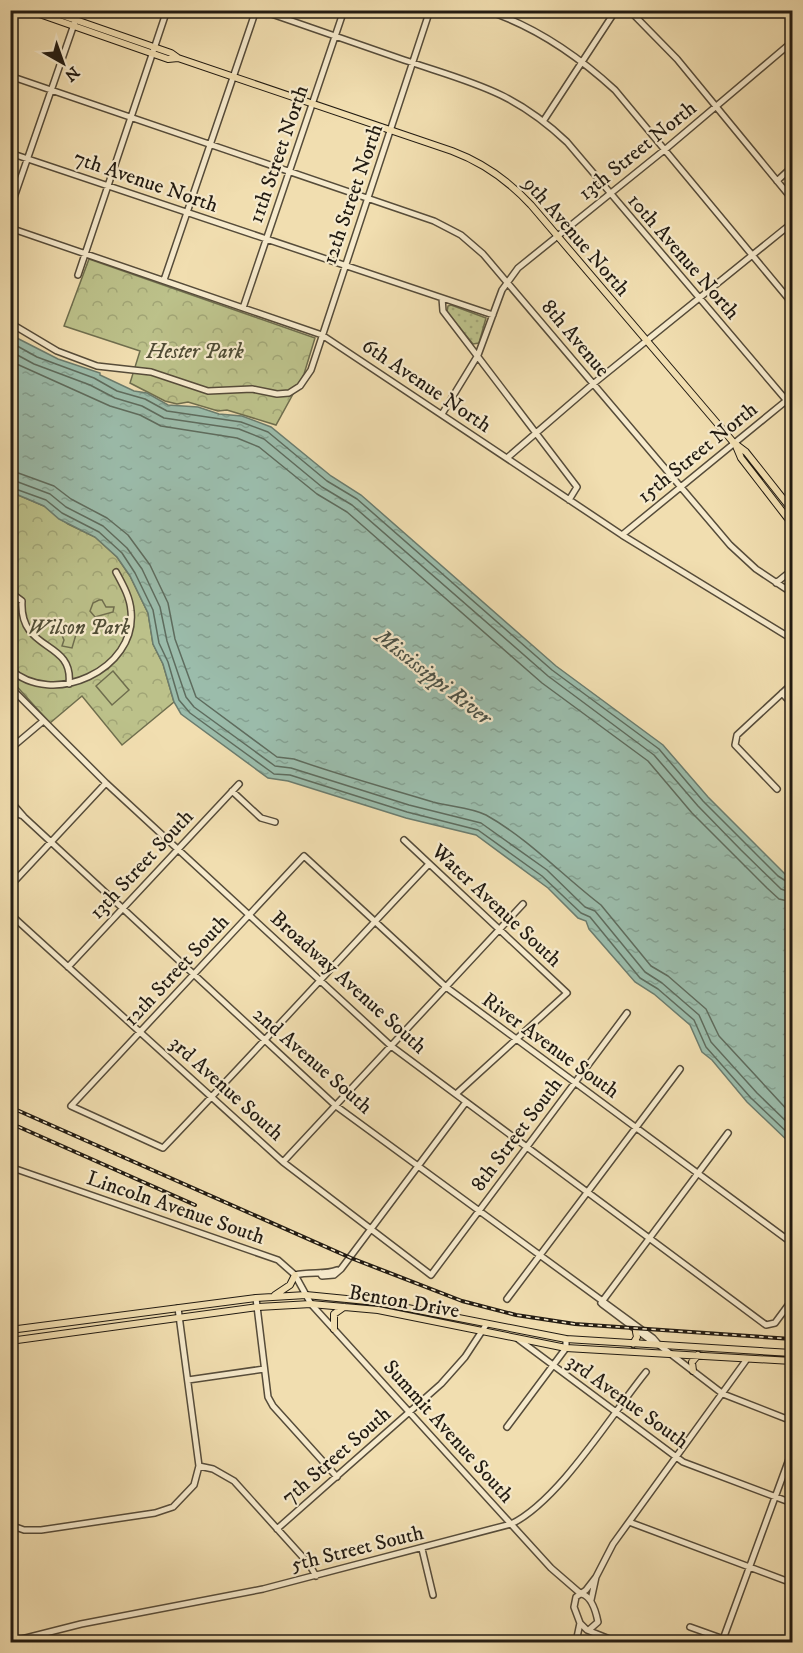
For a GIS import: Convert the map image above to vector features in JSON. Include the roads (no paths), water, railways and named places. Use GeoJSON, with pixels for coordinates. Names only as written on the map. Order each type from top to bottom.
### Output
{"type":"FeatureCollection","features":[{"type":"Feature","properties":{"kind":"main road","name":"9th Avenue North"},"geometry":{"type":"LineString","coordinates":[[28,10],[152,50],[168,59],[178,58],[391,130],[452,151],[489,168],[516,189],[734,443],[746,452],[792,510]]}},
{"type":"Feature","properties":{"kind":"main road","name":"9th Avenue North"},"geometry":{"type":"LineString","coordinates":[[47,10],[74,23]]}},
{"type":"Feature","properties":{"kind":"main road","name":"9th Avenue North"},"geometry":{"type":"LineString","coordinates":[[734,443],[741,458],[792,524]]}},
{"type":"Feature","properties":{"kind":"main road"},"geometry":{"type":"LineString","coordinates":[[272,1297],[290,1286],[295,1275]]}},
{"type":"Feature","properties":{"kind":"main road","name":"Benton Drive"},"geometry":{"type":"LineString","coordinates":[[10,1330],[256,1298],[306,1295],[377,1302],[485,1328],[518,1339],[566,1348],[792,1361]]}},
{"type":"Feature","properties":{"kind":"main road","name":"Benton Drive"},"geometry":{"type":"LineString","coordinates":[[10,1341],[258,1307],[311,1304],[378,1310],[566,1339],[792,1353]]}},
{"type":"Feature","properties":{"kind":"main road"},"geometry":{"type":"LineString","coordinates":[[333,1329],[334,1314],[344,1306]]}},
{"type":"Feature","properties":{"kind":"main road"},"geometry":{"type":"LineString","coordinates":[[633,1344],[637,1337],[636,1332]]}},
{"type":"Feature","properties":{"kind":"main road"},"geometry":{"type":"LineString","coordinates":[[693,1371],[692,1362],[698,1355]]}},
{"type":"Feature","properties":{"kind":"street"},"geometry":{"type":"LineString","coordinates":[[10,209],[79,10]]}},
{"type":"Feature","properties":{"kind":"street"},"geometry":{"type":"LineString","coordinates":[[78,275],[106,185],[167,10]]}},
{"type":"Feature","properties":{"kind":"street"},"geometry":{"type":"LineString","coordinates":[[164,280],[231,76],[258,10]]}},
{"type":"Feature","properties":{"kind":"street","name":"10th Avenue North"},"geometry":{"type":"LineString","coordinates":[[258,10],[469,80],[511,98],[544,120],[567,142],[787,400]]}},
{"type":"Feature","properties":{"kind":"street","name":"11th Street North"},"geometry":{"type":"LineString","coordinates":[[243,308],[344,10]]}},
{"type":"Feature","properties":{"kind":"street","name":"12th Street North"},"geometry":{"type":"LineString","coordinates":[[10,323],[57,351],[97,366],[151,372],[208,391],[252,389],[277,394],[289,393],[300,386],[311,370],[430,10]]}},
{"type":"Feature","properties":{"kind":"street"},"geometry":{"type":"LineString","coordinates":[[486,10],[537,32],[584,61],[615,90],[792,303]]}},
{"type":"Feature","properties":{"kind":"street"},"geometry":{"type":"LineString","coordinates":[[544,120],[616,10]]}},
{"type":"Feature","properties":{"kind":"street"},"geometry":{"type":"LineString","coordinates":[[629,10],[677,59],[792,199]]}},
{"type":"Feature","properties":{"kind":"street","name":"13th Street North"},"geometry":{"type":"LineString","coordinates":[[442,414],[478,355],[507,282],[518,268],[716,108],[792,42]]}},
{"type":"Feature","properties":{"kind":"street","name":"8th Avenue"},"geometry":{"type":"LineString","coordinates":[[10,76],[434,221],[461,235],[483,254],[730,545],[756,569],[792,593]]}},
{"type":"Feature","properties":{"kind":"street","name":"7th Avenue North"},"geometry":{"type":"LineString","coordinates":[[10,153],[493,315]]}},
{"type":"Feature","properties":{"kind":"street"},"geometry":{"type":"LineString","coordinates":[[777,181],[792,167]]}},
{"type":"Feature","properties":{"kind":"street"},"geometry":{"type":"LineString","coordinates":[[507,458],[593,384],[792,224]]}},
{"type":"Feature","properties":{"kind":"street","name":"6th Avenue North"},"geometry":{"type":"LineString","coordinates":[[10,228],[322,334],[622,535],[792,639]]}},
{"type":"Feature","properties":{"kind":"street"},"geometry":{"type":"LineString","coordinates":[[442,298],[443,311],[577,487],[569,500]]}},
{"type":"Feature","properties":{"kind":"street","name":"15th Street North"},"geometry":{"type":"LineString","coordinates":[[622,535],[792,396]]}},
{"type":"Feature","properties":{"kind":"street"},"geometry":{"type":"LineString","coordinates":[[776,583],[792,570]]}},
{"type":"Feature","properties":{"kind":"street"},"geometry":{"type":"LineString","coordinates":[[10,669],[33,682],[51,686],[69,684],[87,678],[108,665],[120,651],[129,634],[132,613],[128,594],[116,572]]}},
{"type":"Feature","properties":{"kind":"street"},"geometry":{"type":"LineString","coordinates":[[10,592],[22,601],[26,627],[39,641],[64,657],[70,672],[69,684]]}},
{"type":"Feature","properties":{"kind":"street"},"geometry":{"type":"LineString","coordinates":[[777,789],[735,745],[737,735],[792,684]]}},
{"type":"Feature","properties":{"kind":"street","name":"Broadway Avenue South"},"geometry":{"type":"LineString","coordinates":[[10,687],[42,722],[106,783],[391,1046],[526,1148],[770,1326],[792,1300]]}},
{"type":"Feature","properties":{"kind":"street"},"geometry":{"type":"LineString","coordinates":[[782,693],[792,704]]}},
{"type":"Feature","properties":{"kind":"street"},"geometry":{"type":"LineString","coordinates":[[10,749],[42,722]]}},
{"type":"Feature","properties":{"kind":"street"},"geometry":{"type":"LineString","coordinates":[[10,885],[106,783]]}},
{"type":"Feature","properties":{"kind":"street","name":"13th Street South"},"geometry":{"type":"LineString","coordinates":[[68,967],[238,784]]}},
{"type":"Feature","properties":{"kind":"street"},"geometry":{"type":"LineString","coordinates":[[232,791],[261,818],[275,822]]}},
{"type":"Feature","properties":{"kind":"street","name":"2nd Avenue South"},"geometry":{"type":"LineString","coordinates":[[10,801],[24,817],[336,1106],[653,1338],[658,1345]]}},
{"type":"Feature","properties":{"kind":"street","name":"2nd Avenue South"},"geometry":{"type":"LineString","coordinates":[[10,811],[24,817]]}},
{"type":"Feature","properties":{"kind":"street","name":"Water Avenue South"},"geometry":{"type":"LineString","coordinates":[[404,840],[567,993],[516,1040]]}},
{"type":"Feature","properties":{"kind":"street","name":"12th Street South"},"geometry":{"type":"LineString","coordinates":[[211,1098],[163,1148],[71,1106],[304,856]]}},
{"type":"Feature","properties":{"kind":"street","name":"River Avenue South"},"geometry":{"type":"LineString","coordinates":[[304,856],[446,987],[792,1243]]}},
{"type":"Feature","properties":{"kind":"street"},"geometry":{"type":"LineString","coordinates":[[211,1098],[429,864]]}},
{"type":"Feature","properties":{"kind":"street"},"geometry":{"type":"LineString","coordinates":[[283,1162],[524,904]]}},
{"type":"Feature","properties":{"kind":"street","name":"3rd Avenue South"},"geometry":{"type":"LineString","coordinates":[[10,914],[283,1162],[431,1275]]}},
{"type":"Feature","properties":{"kind":"street","name":"8th Street South"},"geometry":{"type":"LineString","coordinates":[[431,1275],[627,1013]]}},
{"type":"Feature","properties":{"kind":"street"},"geometry":{"type":"LineString","coordinates":[[456,1094],[516,1040]]}},
{"type":"Feature","properties":{"kind":"street"},"geometry":{"type":"LineString","coordinates":[[507,1299],[680,1069]]}},
{"type":"Feature","properties":{"kind":"street"},"geometry":{"type":"LineString","coordinates":[[295,1275],[312,1271],[326,1277],[338,1273],[466,1102]]}},
{"type":"Feature","properties":{"kind":"street"},"geometry":{"type":"LineString","coordinates":[[601,1302],[728,1133]]}},
{"type":"Feature","properties":{"kind":"street","name":"Lincoln Avenue South"},"geometry":{"type":"LineString","coordinates":[[10,1167],[278,1260],[295,1275],[311,1304]]}},
{"type":"Feature","properties":{"kind":"street"},"geometry":{"type":"LineString","coordinates":[[256,1298],[268,1397],[273,1406],[337,1477]]}},
{"type":"Feature","properties":{"kind":"street","name":"2nd Avenue South"},"geometry":{"type":"LineString","coordinates":[[601,1302],[636,1332],[658,1345],[723,1394],[792,1421]]}},
{"type":"Feature","properties":{"kind":"street","name":"Summit Avenue South"},"geometry":{"type":"LineString","coordinates":[[311,1304],[564,1581],[591,1599],[598,1622],[609,1637]]}},
{"type":"Feature","properties":{"kind":"street"},"geometry":{"type":"LineString","coordinates":[[10,1525],[24,1530],[40,1530],[166,1510],[189,1493],[199,1466],[178,1308]]}},
{"type":"Feature","properties":{"kind":"street","name":"7th Street South"},"geometry":{"type":"LineString","coordinates":[[277,1529],[441,1384],[485,1328]]}},
{"type":"Feature","properties":{"kind":"street","name":"3rd Avenue South"},"geometry":{"type":"LineString","coordinates":[[518,1339],[683,1462],[792,1503]]}},
{"type":"Feature","properties":{"kind":"street"},"geometry":{"type":"LineString","coordinates":[[507,1427],[554,1366],[566,1348],[566,1339]]}},
{"type":"Feature","properties":{"kind":"street"},"geometry":{"type":"LineString","coordinates":[[591,1599],[596,1577],[605,1555],[747,1359]]}},
{"type":"Feature","properties":{"kind":"street"},"geometry":{"type":"LineString","coordinates":[[188,1380],[264,1369]]}},
{"type":"Feature","properties":{"kind":"street","name":"5th Street South"},"geometry":{"type":"LineString","coordinates":[[10,1642],[316,1576],[511,1524],[527,1515],[554,1490],[646,1372]]}},
{"type":"Feature","properties":{"kind":"street"},"geometry":{"type":"LineString","coordinates":[[722,1641],[792,1451]]}},
{"type":"Feature","properties":{"kind":"street"},"geometry":{"type":"LineString","coordinates":[[199,1466],[213,1469],[234,1481],[309,1564],[316,1576]]}},
{"type":"Feature","properties":{"kind":"street"},"geometry":{"type":"LineString","coordinates":[[629,1522],[792,1583]]}},
{"type":"Feature","properties":{"kind":"street"},"geometry":{"type":"LineString","coordinates":[[422,1549],[433,1596]]}},
{"type":"Feature","properties":{"kind":"street"},"geometry":{"type":"LineString","coordinates":[[573,1601],[596,1577]]}},
{"type":"Feature","properties":{"kind":"street","name":"Summit Avenue South"},"geometry":{"type":"LineString","coordinates":[[564,1581],[571,1592],[580,1623],[589,1630],[616,1642]]}},
{"type":"Feature","properties":{"kind":"street"},"geometry":{"type":"LineString","coordinates":[[578,1642],[598,1622]]}},
{"type":"Feature","properties":{"kind":"street"},"geometry":{"type":"LineString","coordinates":[[578,1642],[580,1623]]}},
{"type":"Feature","properties":{"kind":"street"},"geometry":{"type":"LineString","coordinates":[[690,1627],[722,1641],[732,1642]]}},
{"type":"Feature","properties":{"kind":"water","name":"Mississippi River"},"geometry":{"type":"Polygon","coordinates":[[[11,335],[58,359],[100,373],[134,391],[147,393],[168,405],[198,407],[219,414],[242,416],[271,427],[331,476],[361,495],[556,666],[663,745],[708,797],[792,881],[792,1145],[747,1102],[712,1060],[702,1052],[690,1025],[654,994],[635,982],[589,929],[586,921],[578,918],[548,888],[476,835],[406,818],[288,781],[268,778],[181,714],[174,702],[163,664],[153,644],[148,613],[130,576],[117,557],[95,537],[59,519],[44,506],[11,492],[11,335]]]}},
{"type":"Feature","properties":{"kind":"railway"},"geometry":{"type":"LineString","coordinates":[[10,1107],[351,1258],[462,1301],[516,1315],[575,1324],[792,1339]]}},
{"type":"Feature","properties":{"kind":"railway"},"geometry":{"type":"LineString","coordinates":[[10,1123],[195,1205]]}},
{"type":"Feature","properties":{"kind":"park label","name":"Hester Park"},"geometry":{"type":"Point","coordinates":[195,351]}},
{"type":"Feature","properties":{"kind":"park label","name":"Wilson Park"},"geometry":{"type":"Point","coordinates":[79,627]}}]}
